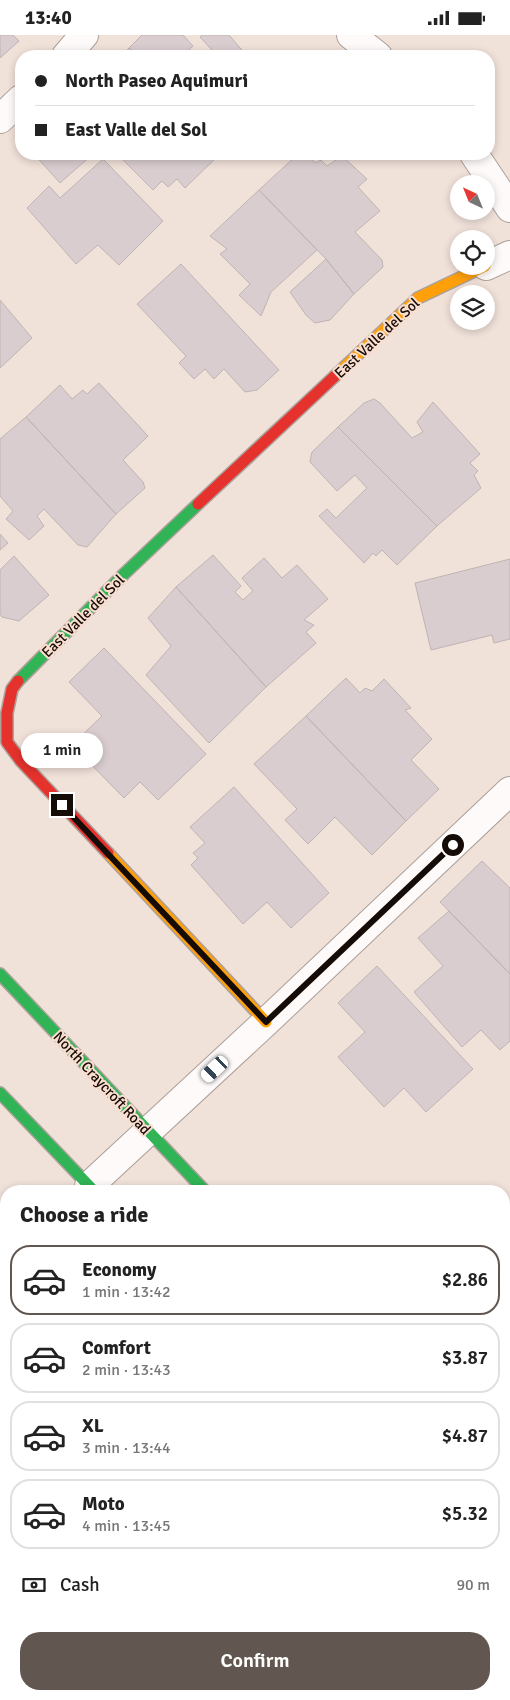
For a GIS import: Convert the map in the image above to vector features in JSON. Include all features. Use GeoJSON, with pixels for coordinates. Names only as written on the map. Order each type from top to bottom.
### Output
{"type":"FeatureCollection","features":[{"type":"Feature","properties":{"kind":"street"},"geometry":{"type":"LineString","coordinates":[[71,50],[84,35]]}},
{"type":"Feature","properties":{"kind":"street"},"geometry":{"type":"LineString","coordinates":[[351,35],[370,50]]}},
{"type":"Feature","properties":{"kind":"street"},"geometry":{"type":"LineString","coordinates":[[0,119],[15,105]]}},
{"type":"Feature","properties":{"kind":"street"},"geometry":{"type":"LineString","coordinates":[[478,160],[510,208]]}},
{"type":"Feature","properties":{"kind":"street","name":"East Valle del Sol"},"geometry":{"type":"LineString","coordinates":[[495,262],[510,255]]}},
{"type":"Feature","properties":{"kind":"street","name":"East Valle del Sol"},"geometry":{"type":"LineString","coordinates":[[266,1022],[21,761],[7,742],[7,713],[12,689],[28,670],[124,574],[418,298],[467,275]]}},
{"type":"Feature","properties":{"kind":"street"},"geometry":{"type":"LineString","coordinates":[[96,1185],[148,1131],[510,791]]}},
{"type":"Feature","properties":{"kind":"street","name":"North Craycroft Road"},"geometry":{"type":"LineString","coordinates":[[0,974],[199,1185]]}},
{"type":"Feature","properties":{"kind":"street"},"geometry":{"type":"LineString","coordinates":[[0,1093],[88,1185]]}},
{"type":"Feature","properties":{"kind":"building"},"geometry":{"type":"Polygon","coordinates":[[[0,35],[13,35],[19,41],[0,58],[0,35]]]}},
{"type":"Feature","properties":{"kind":"building"},"geometry":{"type":"Polygon","coordinates":[[[142,35],[183,35],[193,46],[189,50],[131,50],[129,48],[142,35]]]}},
{"type":"Feature","properties":{"kind":"building"},"geometry":{"type":"Polygon","coordinates":[[[202,35],[229,35],[242,50],[212,50],[200,37],[202,35]]]}},
{"type":"Feature","properties":{"kind":"building"},"geometry":{"type":"Polygon","coordinates":[[[39,160],[86,160],[60,183],[39,160]]]}},
{"type":"Feature","properties":{"kind":"building"},"geometry":{"type":"Polygon","coordinates":[[[104,160],[163,221],[119,265],[98,245],[76,264],[27,208],[49,186],[60,198],[104,160]]]}},
{"type":"Feature","properties":{"kind":"building"},"geometry":{"type":"Polygon","coordinates":[[[123,160],[214,160],[185,188],[177,179],[168,187],[162,181],[153,190],[123,160]]]}},
{"type":"Feature","properties":{"kind":"building"},"geometry":{"type":"Polygon","coordinates":[[[292,160],[312,160],[315,163],[321,160],[327,166],[336,160],[346,160],[367,179],[358,187],[380,211],[355,232],[382,260],[383,267],[354,294],[326,259],[259,190],[292,160]]]}},
{"type":"Feature","properties":{"kind":"building"},"geometry":{"type":"Polygon","coordinates":[[[259,190],[317,250],[271,292],[261,316],[239,295],[250,284],[220,254],[227,249],[210,236],[259,190]]]}},
{"type":"Feature","properties":{"kind":"building"},"geometry":{"type":"Polygon","coordinates":[[[326,259],[354,294],[330,320],[315,323],[306,315],[290,292],[326,259]]]}},
{"type":"Feature","properties":{"kind":"building"},"geometry":{"type":"Polygon","coordinates":[[[181,264],[279,370],[257,390],[245,392],[224,369],[214,379],[205,369],[194,379],[179,363],[186,356],[137,304],[181,264]]]}},
{"type":"Feature","properties":{"kind":"building"},"geometry":{"type":"Polygon","coordinates":[[[0,300],[32,338],[0,368],[0,300]]]}},
{"type":"Feature","properties":{"kind":"building"},"geometry":{"type":"Polygon","coordinates":[[[99,383],[148,436],[123,460],[143,482],[145,488],[116,514],[26,417],[60,385],[72,399],[83,390],[87,394],[99,383]]]}},
{"type":"Feature","properties":{"kind":"building"},"geometry":{"type":"Polygon","coordinates":[[[374,399],[380,403],[412,438],[423,432],[417,422],[433,402],[480,454],[470,463],[478,471],[474,475],[481,488],[437,526],[338,427],[364,403],[374,399]]]}},
{"type":"Feature","properties":{"kind":"building"},"geometry":{"type":"Polygon","coordinates":[[[26,417],[116,514],[87,547],[78,545],[44,509],[37,516],[44,526],[29,540],[6,519],[13,511],[0,496],[0,439],[26,417]]]}},
{"type":"Feature","properties":{"kind":"building"},"geometry":{"type":"Polygon","coordinates":[[[338,427],[437,526],[397,565],[382,550],[376,556],[373,553],[364,563],[319,516],[327,509],[336,518],[367,488],[355,475],[337,491],[310,462],[312,452],[338,427]]]}},
{"type":"Feature","properties":{"kind":"building"},"geometry":{"type":"Polygon","coordinates":[[[0,534],[8,543],[0,550],[0,534]]]}},
{"type":"Feature","properties":{"kind":"building"},"geometry":{"type":"Polygon","coordinates":[[[213,555],[241,586],[235,592],[243,600],[253,591],[242,578],[264,558],[282,578],[297,565],[328,599],[304,620],[314,625],[306,632],[316,643],[266,687],[176,587],[213,555]]]}},
{"type":"Feature","properties":{"kind":"building"},"geometry":{"type":"Polygon","coordinates":[[[14,556],[49,595],[19,621],[2,617],[0,614],[0,570],[14,556]]]}},
{"type":"Feature","properties":{"kind":"building"},"geometry":{"type":"Polygon","coordinates":[[[510,559],[510,639],[494,643],[492,635],[431,650],[415,583],[510,559]]]}},
{"type":"Feature","properties":{"kind":"building"},"geometry":{"type":"Polygon","coordinates":[[[176,587],[266,687],[209,743],[146,675],[171,646],[148,618],[176,587]]]}},
{"type":"Feature","properties":{"kind":"building"},"geometry":{"type":"Polygon","coordinates":[[[104,648],[206,754],[158,800],[140,782],[124,798],[72,745],[102,716],[69,682],[104,648]]]}},
{"type":"Feature","properties":{"kind":"building"},"geometry":{"type":"Polygon","coordinates":[[[346,678],[360,693],[365,688],[372,691],[384,679],[411,708],[405,710],[432,739],[411,760],[439,789],[406,821],[306,716],[346,678]]]}},
{"type":"Feature","properties":{"kind":"building"},"geometry":{"type":"Polygon","coordinates":[[[306,716],[406,821],[372,855],[335,817],[308,844],[285,820],[297,809],[254,764],[306,716]]]}},
{"type":"Feature","properties":{"kind":"building"},"geometry":{"type":"Polygon","coordinates":[[[234,787],[329,893],[291,928],[267,902],[243,924],[191,865],[198,858],[193,853],[205,843],[190,827],[234,787]]]}},
{"type":"Feature","properties":{"kind":"building"},"geometry":{"type":"Polygon","coordinates":[[[482,861],[510,888],[510,974],[440,902],[482,861]]]}},
{"type":"Feature","properties":{"kind":"building"},"geometry":{"type":"Polygon","coordinates":[[[449,911],[510,974],[510,1041],[500,1050],[481,1030],[462,1047],[414,992],[443,966],[418,938],[449,911]]]}},
{"type":"Feature","properties":{"kind":"building"},"geometry":{"type":"Polygon","coordinates":[[[377,966],[473,1069],[426,1112],[404,1088],[384,1107],[338,1057],[365,1032],[338,1003],[377,966]]]}},
{"type":"Feature","properties":{"kind":"traffic: fast"},"geometry":{"type":"LineString","coordinates":[[18,681],[124,574],[198,504]]}},
{"type":"Feature","properties":{"kind":"traffic: fast"},"geometry":{"type":"LineString","coordinates":[[0,974],[199,1185]]}},
{"type":"Feature","properties":{"kind":"traffic: fast"},"geometry":{"type":"LineString","coordinates":[[0,1093],[88,1185]]}},
{"type":"Feature","properties":{"kind":"traffic: slow"},"geometry":{"type":"LineString","coordinates":[[335,376],[418,298],[466,275]]}},
{"type":"Feature","properties":{"kind":"traffic: slow"},"geometry":{"type":"LineString","coordinates":[[108,853],[266,1022]]}},
{"type":"Feature","properties":{"kind":"traffic: jam"},"geometry":{"type":"LineString","coordinates":[[198,504],[335,376]]}},
{"type":"Feature","properties":{"kind":"traffic: jam"},"geometry":{"type":"LineString","coordinates":[[18,681],[12,689],[7,713],[7,742],[21,761],[108,853]]}},
{"type":"Feature","properties":{"kind":"route"},"geometry":{"type":"LineString","coordinates":[[62,805],[266,1022],[453,845]]}}]}
